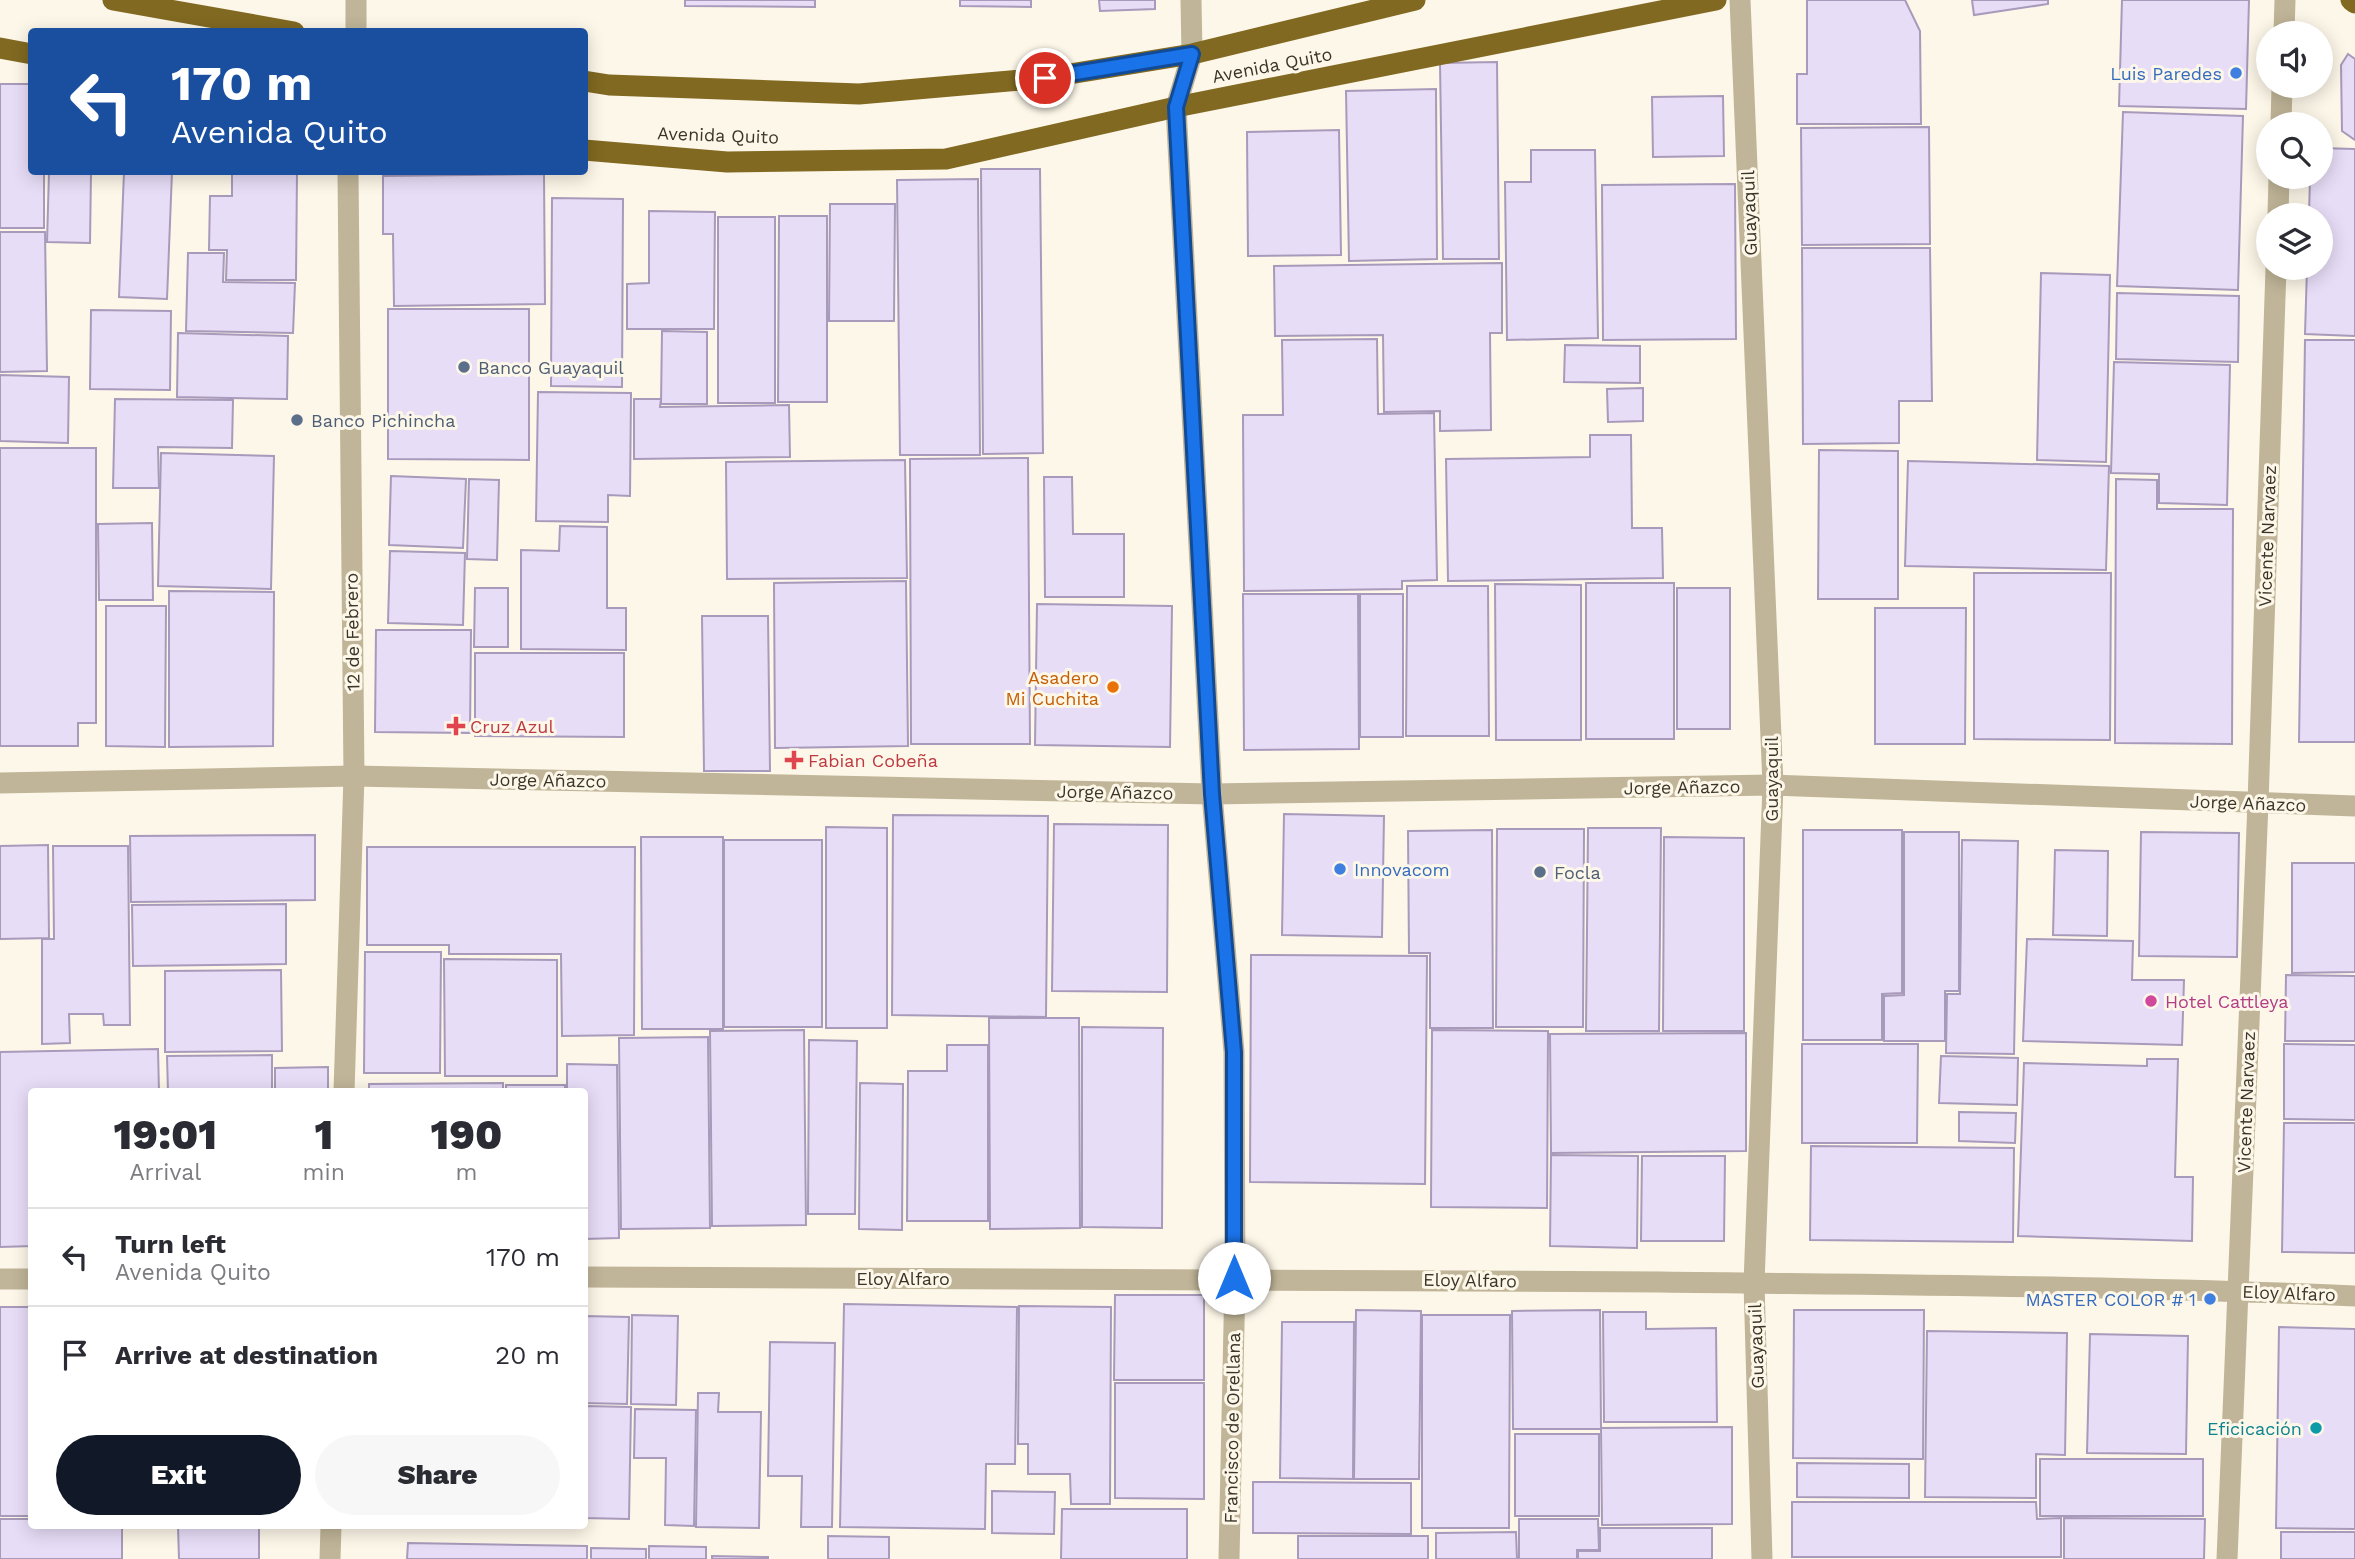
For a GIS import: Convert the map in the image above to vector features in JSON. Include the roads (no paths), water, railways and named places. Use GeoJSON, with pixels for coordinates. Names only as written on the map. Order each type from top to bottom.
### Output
{"type":"FeatureCollection","features":[{"type":"Feature","properties":{"kind":"highway"},"geometry":{"type":"LineString","coordinates":[[113,0],[271,28]]}},
{"type":"Feature","properties":{"kind":"highway","name":"Avenida Quito"},"geometry":{"type":"LineString","coordinates":[[588,82],[609,85],[859,94],[1045,78],[1192,54],[1415,0]]}},
{"type":"Feature","properties":{"kind":"highway","name":"Avenida Quito"},"geometry":{"type":"LineString","coordinates":[[588,150],[727,162],[946,159],[1176,107],[1716,0]]}},
{"type":"Feature","properties":{"kind":"highway"},"geometry":{"type":"LineString","coordinates":[[0,48],[28,53]]}},
{"type":"Feature","properties":{"kind":"street"},"geometry":{"type":"LineString","coordinates":[[356,0],[356,28]]}},
{"type":"Feature","properties":{"kind":"street","name":"Francisco de Orellana"},"geometry":{"type":"LineString","coordinates":[[1191,0],[1192,54],[1176,107],[1212,794],[1234,1052],[1234,1278],[1229,1559]]}},
{"type":"Feature","properties":{"kind":"street","name":"Guayaquil"},"geometry":{"type":"LineString","coordinates":[[1740,0],[1773,785],[1754,1283],[1762,1559]]}},
{"type":"Feature","properties":{"kind":"street"},"geometry":{"type":"LineString","coordinates":[[2284,21],[2285,0]]}},
{"type":"Feature","properties":{"kind":"street","name":"12 de Febrero"},"geometry":{"type":"LineString","coordinates":[[344,1088],[354,776],[348,175]]}},
{"type":"Feature","properties":{"kind":"street","name":"Vicente Narvaez"},"geometry":{"type":"LineString","coordinates":[[2227,1559],[2258,803],[2276,280]]}},
{"type":"Feature","properties":{"kind":"street","name":"Jorge Añazco"},"geometry":{"type":"LineString","coordinates":[[0,783],[354,776],[1212,794],[1773,785],[2355,806]]}},
{"type":"Feature","properties":{"kind":"street","name":"Eloy Alfaro"},"geometry":{"type":"LineString","coordinates":[[588,1277],[1234,1278],[1754,1283],[2239,1291],[2355,1296]]}},
{"type":"Feature","properties":{"kind":"street"},"geometry":{"type":"LineString","coordinates":[[0,1279],[28,1279]]}},
{"type":"Feature","properties":{"kind":"street"},"geometry":{"type":"LineString","coordinates":[[330,1559],[331,1529]]}},
{"type":"Feature","properties":{"kind":"place","name":"Luis Paredes"},"geometry":{"type":"Point","coordinates":[2236,73]}},
{"type":"Feature","properties":{"kind":"place","name":"Banco Guayaquil"},"geometry":{"type":"Point","coordinates":[464,367]}},
{"type":"Feature","properties":{"kind":"place","name":"Banco Pichincha"},"geometry":{"type":"Point","coordinates":[297,420]}},
{"type":"Feature","properties":{"kind":"place","name":"Asadero Mi Cuchita"},"geometry":{"type":"Point","coordinates":[1113,687]}},
{"type":"Feature","properties":{"kind":"place","name":"Cruz Azul"},"geometry":{"type":"Point","coordinates":[456,726]}},
{"type":"Feature","properties":{"kind":"place","name":"Fabian Cobeña"},"geometry":{"type":"Point","coordinates":[794,760]}},
{"type":"Feature","properties":{"kind":"place","name":"Innovacom"},"geometry":{"type":"Point","coordinates":[1340,869]}},
{"type":"Feature","properties":{"kind":"place","name":"Focla"},"geometry":{"type":"Point","coordinates":[1540,872]}},
{"type":"Feature","properties":{"kind":"place","name":"Hotel Cattleya"},"geometry":{"type":"Point","coordinates":[2151,1001]}},
{"type":"Feature","properties":{"kind":"place","name":"MASTER COLOR # 1"},"geometry":{"type":"Point","coordinates":[2210,1299]}},
{"type":"Feature","properties":{"kind":"place","name":"Eficicación"},"geometry":{"type":"Point","coordinates":[2316,1428]}}]}
